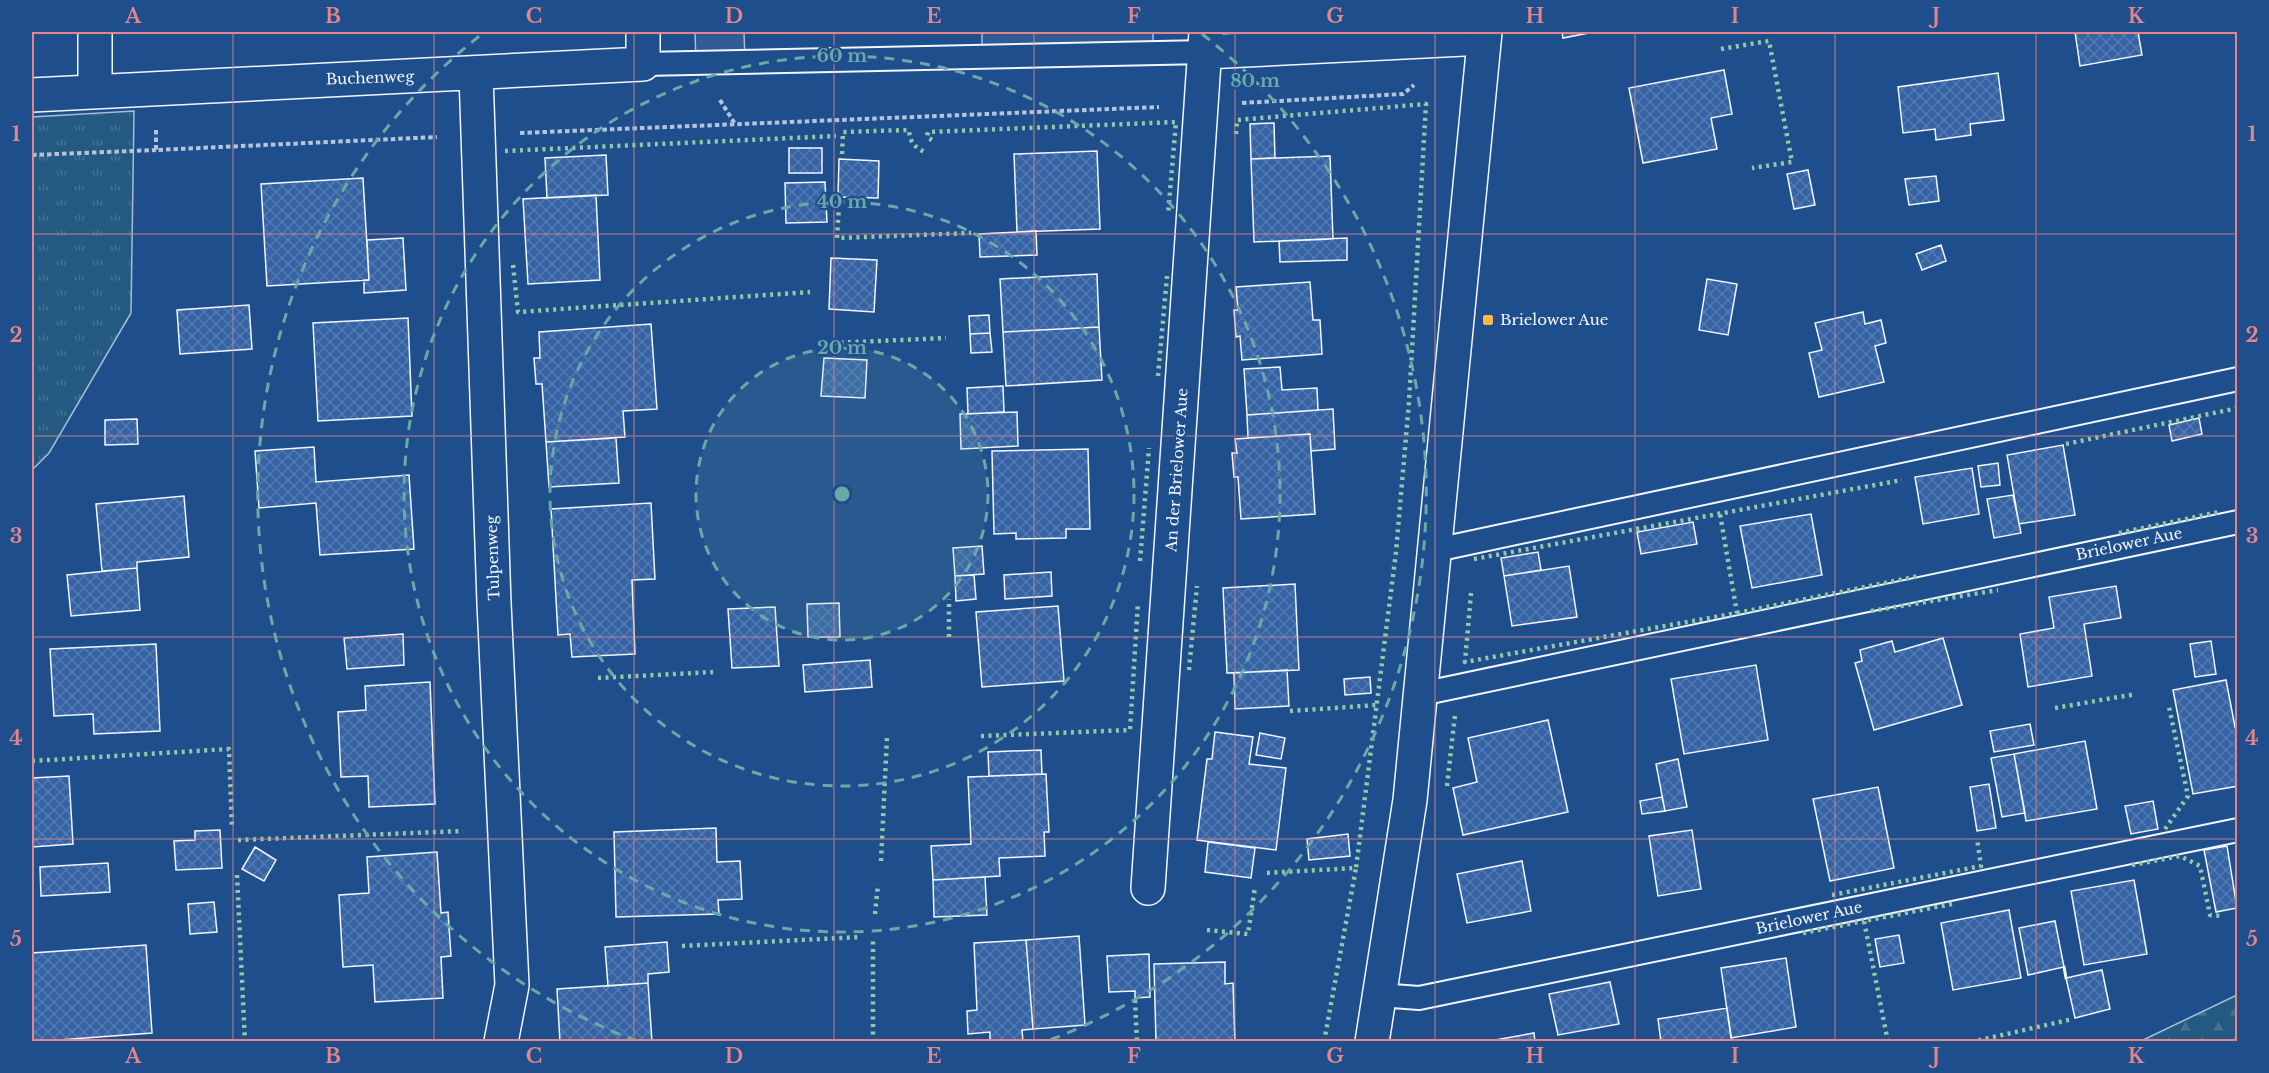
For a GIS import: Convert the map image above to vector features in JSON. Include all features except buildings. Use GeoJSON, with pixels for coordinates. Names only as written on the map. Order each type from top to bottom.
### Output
{"type":"FeatureCollection","features":[{"type":"Feature","properties":{"kind":"street"},"geometry":{"type":"LineString","coordinates":[[95,32],[96,91]]}},
{"type":"Feature","properties":{"kind":"street"},"geometry":{"type":"LineString","coordinates":[[643,32],[644,64]]}},
{"type":"Feature","properties":{"kind":"street"},"geometry":{"type":"LineString","coordinates":[[1206,42],[1441,40],[1484,35],[1436,550],[1410,800],[1372,1041]]}},
{"type":"Feature","properties":{"kind":"street","name":"An der Brielower Aue"},"geometry":{"type":"LineString","coordinates":[[1148,888],[1206,42]]}},
{"type":"Feature","properties":{"kind":"street","name":"Buchenweg"},"geometry":{"type":"LineString","coordinates":[[32,95],[644,64]]}},
{"type":"Feature","properties":{"kind":"street","name":"Tulpenweg"},"geometry":{"type":"LineString","coordinates":[[476,74],[495,615],[512,985],[501,1041]]}},
{"type":"Feature","properties":{"kind":"lane"},"geometry":{"type":"LineString","coordinates":[[644,64],[1206,42]]}},
{"type":"Feature","properties":{"kind":"lane"},"geometry":{"type":"LineString","coordinates":[[1436,550],[2238,379]]}},
{"type":"Feature","properties":{"kind":"lane","name":"Brielower Aue"},"geometry":{"type":"LineString","coordinates":[[1421,694],[2238,522]]}},
{"type":"Feature","properties":{"kind":"lane","name":"Brielower Aue"},"geometry":{"type":"LineString","coordinates":[[1380,995],[1419,998],[2238,830]]}},
{"type":"Feature","properties":{"kind":"path"},"geometry":{"type":"LineString","coordinates":[[32,155],[1202,105],[1403,94],[1431,69],[1441,40]]}},
{"type":"Feature","properties":{"kind":"path"},"geometry":{"type":"LineString","coordinates":[[156,87],[156,150]]}},
{"type":"Feature","properties":{"kind":"green space"},"geometry":{"type":"Polygon","coordinates":[[[134,111],[131,313],[49,453],[32,470],[32,117],[134,111]]]}},
{"type":"Feature","properties":{"kind":"green space"},"geometry":{"type":"Polygon","coordinates":[[[2237,995],[2237,1041],[2141,1041],[2237,995]]]}},
{"type":"Feature","properties":{"kind":"shaded area"},"geometry":{"type":"Polygon","coordinates":[[[695,32],[744,32],[745,61],[696,63],[695,32]]]}},
{"type":"Feature","properties":{"kind":"shaded area"},"geometry":{"type":"Polygon","coordinates":[[[982,32],[1153,32],[1153,54],[982,55],[982,32]]]}},
{"type":"Feature","properties":{"kind":"hedge"},"geometry":{"type":"LineString","coordinates":[[1721,49],[1769,41],[1792,162],[1752,168]]}},
{"type":"Feature","properties":{"kind":"hedge"},"geometry":{"type":"LineString","coordinates":[[1236,134],[1237,120],[1426,104],[1409,402],[1396,552],[1356,868],[1265,873]]}},
{"type":"Feature","properties":{"kind":"hedge"},"geometry":{"type":"LineString","coordinates":[[932,140],[927,137],[928,132],[1176,122],[1168,215]]}},
{"type":"Feature","properties":{"kind":"hedge"},"geometry":{"type":"LineString","coordinates":[[842,154],[843,132],[909,130],[914,144],[927,153]]}},
{"type":"Feature","properties":{"kind":"hedge"},"geometry":{"type":"LineString","coordinates":[[505,151],[836,136]]}},
{"type":"Feature","properties":{"kind":"hedge"},"geometry":{"type":"LineString","coordinates":[[839,205],[837,238],[971,233]]}},
{"type":"Feature","properties":{"kind":"hedge"},"geometry":{"type":"LineString","coordinates":[[513,265],[518,312],[810,292]]}},
{"type":"Feature","properties":{"kind":"hedge"},"geometry":{"type":"LineString","coordinates":[[1158,376],[1167,276]]}},
{"type":"Feature","properties":{"kind":"hedge"},"geometry":{"type":"LineString","coordinates":[[833,343],[946,338]]}},
{"type":"Feature","properties":{"kind":"hedge"},"geometry":{"type":"LineString","coordinates":[[2066,444],[2238,408]]}},
{"type":"Feature","properties":{"kind":"hedge"},"geometry":{"type":"LineString","coordinates":[[1140,561],[1149,448]]}},
{"type":"Feature","properties":{"kind":"hedge"},"geometry":{"type":"LineString","coordinates":[[1474,559],[1902,480]]}},
{"type":"Feature","properties":{"kind":"hedge"},"geometry":{"type":"LineString","coordinates":[[2119,533],[2219,512]]}},
{"type":"Feature","properties":{"kind":"hedge"},"geometry":{"type":"LineString","coordinates":[[1471,593],[1465,662],[1737,613],[1720,514]]}},
{"type":"Feature","properties":{"kind":"hedge"},"geometry":{"type":"LineString","coordinates":[[1737,613],[1919,576]]}},
{"type":"Feature","properties":{"kind":"hedge"},"geometry":{"type":"LineString","coordinates":[[1189,670],[1197,586]]}},
{"type":"Feature","properties":{"kind":"hedge"},"geometry":{"type":"LineString","coordinates":[[1871,611],[1998,590]]}},
{"type":"Feature","properties":{"kind":"hedge"},"geometry":{"type":"LineString","coordinates":[[949,599],[949,637]]}},
{"type":"Feature","properties":{"kind":"hedge"},"geometry":{"type":"LineString","coordinates":[[981,736],[1130,730],[1138,602]]}},
{"type":"Feature","properties":{"kind":"hedge"},"geometry":{"type":"LineString","coordinates":[[598,678],[713,672]]}},
{"type":"Feature","properties":{"kind":"hedge"},"geometry":{"type":"LineString","coordinates":[[2055,708],[2136,694]]}},
{"type":"Feature","properties":{"kind":"hedge"},"geometry":{"type":"LineString","coordinates":[[1290,711],[1377,705]]}},
{"type":"Feature","properties":{"kind":"hedge"},"geometry":{"type":"LineString","coordinates":[[2165,829],[2188,796],[2169,707]]}},
{"type":"Feature","properties":{"kind":"hedge"},"geometry":{"type":"LineString","coordinates":[[1447,786],[1455,715]]}},
{"type":"Feature","properties":{"kind":"hedge"},"geometry":{"type":"LineString","coordinates":[[881,861],[887,737]]}},
{"type":"Feature","properties":{"kind":"hedge"},"geometry":{"type":"LineString","coordinates":[[32,761],[229,749],[232,829]]}},
{"type":"Feature","properties":{"kind":"hedge"},"geometry":{"type":"LineString","coordinates":[[238,840],[463,831]]}},
{"type":"Feature","properties":{"kind":"hedge"},"geometry":{"type":"LineString","coordinates":[[1832,895],[1981,866],[1977,838]]}},
{"type":"Feature","properties":{"kind":"hedge"},"geometry":{"type":"LineString","coordinates":[[2132,865],[2180,856],[2200,866],[2210,915],[2223,916]]}},
{"type":"Feature","properties":{"kind":"hedge"},"geometry":{"type":"LineString","coordinates":[[1324,1042],[1356,868]]}},
{"type":"Feature","properties":{"kind":"hedge"},"geometry":{"type":"LineString","coordinates":[[237,875],[245,1042]]}},
{"type":"Feature","properties":{"kind":"hedge"},"geometry":{"type":"LineString","coordinates":[[875,914],[878,884]]}},
{"type":"Feature","properties":{"kind":"hedge"},"geometry":{"type":"LineString","coordinates":[[1207,930],[1248,934],[1255,887]]}},
{"type":"Feature","properties":{"kind":"hedge"},"geometry":{"type":"LineString","coordinates":[[1888,1042],[1864,921],[1952,904]]}},
{"type":"Feature","properties":{"kind":"hedge"},"geometry":{"type":"LineString","coordinates":[[1803,933],[1864,921]]}},
{"type":"Feature","properties":{"kind":"hedge"},"geometry":{"type":"LineString","coordinates":[[682,946],[860,937]]}},
{"type":"Feature","properties":{"kind":"hedge"},"geometry":{"type":"LineString","coordinates":[[873,938],[873,1042]]}},
{"type":"Feature","properties":{"kind":"hedge"},"geometry":{"type":"LineString","coordinates":[[1135,1000],[1137,1042]]}},
{"type":"Feature","properties":{"kind":"hedge"},"geometry":{"type":"LineString","coordinates":[[1971,1042],[2073,1019]]}},
{"type":"Feature","properties":{"kind":"wall"},"geometry":{"type":"LineString","coordinates":[[2064,967],[2066,978]]}},
{"type":"Feature","properties":{"kind":"place","name":"Brielower Aue"},"geometry":{"type":"Point","coordinates":[1488,320]}}]}
